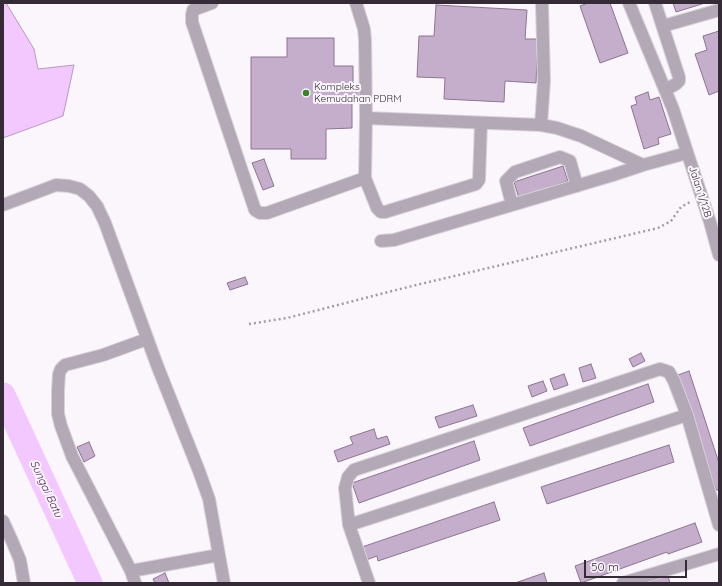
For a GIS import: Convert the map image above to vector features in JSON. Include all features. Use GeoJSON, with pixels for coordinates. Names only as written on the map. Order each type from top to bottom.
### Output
{"type":"FeatureCollection","features":[{"type":"Feature","properties":{"kind":"street"},"geometry":{"type":"LineString","coordinates":[[212,3],[193,10],[192,22],[255,210],[260,213],[267,213],[366,178]]}},
{"type":"Feature","properties":{"kind":"street"},"geometry":{"type":"LineString","coordinates":[[356,3],[364,29],[365,40],[366,178],[377,208],[381,212],[476,184],[479,180],[481,123]]}},
{"type":"Feature","properties":{"kind":"street"},"geometry":{"type":"LineString","coordinates":[[541,125],[544,81],[542,3]]}},
{"type":"Feature","properties":{"kind":"street","name":"Jalan 1/12B"},"geometry":{"type":"LineString","coordinates":[[628,3],[666,90],[719,255]]}},
{"type":"Feature","properties":{"kind":"street"},"geometry":{"type":"LineString","coordinates":[[655,3],[679,77],[679,81],[676,84],[666,90]]}},
{"type":"Feature","properties":{"kind":"street"},"geometry":{"type":"LineString","coordinates":[[663,26],[719,10]]}},
{"type":"Feature","properties":{"kind":"street"},"geometry":{"type":"LineString","coordinates":[[366,118],[541,125],[557,128],[581,136],[643,165]]}},
{"type":"Feature","properties":{"kind":"street"},"geometry":{"type":"LineString","coordinates":[[381,240],[394,240],[687,153]]}},
{"type":"Feature","properties":{"kind":"street"},"geometry":{"type":"LineString","coordinates":[[512,205],[506,181],[515,172],[560,157],[570,162],[578,186]]}},
{"type":"Feature","properties":{"kind":"street"},"geometry":{"type":"LineString","coordinates":[[3,204],[56,186],[68,186],[80,189],[89,196],[97,206],[105,223],[147,339],[209,499],[224,583]]}},
{"type":"Feature","properties":{"kind":"street"},"geometry":{"type":"LineString","coordinates":[[135,583],[131,571],[72,456],[66,441],[58,414],[58,382],[61,369],[65,365],[103,356],[147,339]]}},
{"type":"Feature","properties":{"kind":"street"},"geometry":{"type":"LineString","coordinates":[[369,583],[350,525],[345,488],[348,477],[354,470],[660,369],[669,372],[674,381],[686,415],[719,524]]}},
{"type":"Feature","properties":{"kind":"street"},"geometry":{"type":"LineString","coordinates":[[350,525],[686,415]]}},
{"type":"Feature","properties":{"kind":"street"},"geometry":{"type":"LineString","coordinates":[[3,521],[20,560],[24,583]]}},
{"type":"Feature","properties":{"kind":"street"},"geometry":{"type":"LineString","coordinates":[[623,583],[719,554]]}},
{"type":"Feature","properties":{"kind":"street"},"geometry":{"type":"LineString","coordinates":[[131,571],[219,555]]}},
{"type":"Feature","properties":{"kind":"path"},"geometry":{"type":"LineString","coordinates":[[249,324],[287,318],[412,286],[658,228],[671,221],[681,207],[701,196]]}},
{"type":"Feature","properties":{"kind":"shaded area"},"geometry":{"type":"Polygon","coordinates":[[[3,3],[6,3],[34,49],[38,69],[74,65],[63,116],[3,138],[3,3]]]}},
{"type":"Feature","properties":{"kind":"building"},"geometry":{"type":"Polygon","coordinates":[[[588,3],[610,3],[628,53],[600,63],[580,6],[588,3]]]}},
{"type":"Feature","properties":{"kind":"building"},"geometry":{"type":"Polygon","coordinates":[[[673,3],[705,3],[676,12],[673,3]]]}},
{"type":"Feature","properties":{"kind":"building","name":"Kompleks Kemudahan PDRM"},"geometry":{"type":"Polygon","coordinates":[[[436,5],[527,10],[525,39],[538,39],[536,83],[505,81],[504,102],[444,99],[445,78],[417,77],[419,36],[434,36],[436,5]]]}},
{"type":"Feature","properties":{"kind":"building"},"geometry":{"type":"Polygon","coordinates":[[[719,31],[719,91],[709,95],[695,54],[707,50],[703,36],[719,31]]]}},
{"type":"Feature","properties":{"kind":"building","name":"Kompleks Kemudahan PDRM"},"geometry":{"type":"Polygon","coordinates":[[[287,38],[334,38],[334,66],[353,66],[353,86],[361,86],[361,100],[352,100],[352,128],[326,129],[326,159],[291,159],[291,149],[251,149],[251,57],[287,57],[287,38]]]}},
{"type":"Feature","properties":{"kind":"building"},"geometry":{"type":"Polygon","coordinates":[[[648,92],[650,100],[659,97],[671,134],[658,138],[659,144],[644,149],[631,106],[637,104],[635,97],[648,92]]]}},
{"type":"Feature","properties":{"kind":"building"},"geometry":{"type":"Polygon","coordinates":[[[264,159],[274,186],[263,190],[252,163],[264,159]]]}},
{"type":"Feature","properties":{"kind":"building"},"geometry":{"type":"Polygon","coordinates":[[[563,166],[568,181],[519,198],[514,182],[563,166]]]}},
{"type":"Feature","properties":{"kind":"building"},"geometry":{"type":"Polygon","coordinates":[[[245,277],[248,284],[230,290],[227,283],[245,277]]]}},
{"type":"Feature","properties":{"kind":"building"},"geometry":{"type":"Polygon","coordinates":[[[641,353],[645,361],[633,367],[629,359],[641,353]]]}},
{"type":"Feature","properties":{"kind":"building"},"geometry":{"type":"Polygon","coordinates":[[[591,364],[596,378],[583,382],[579,368],[591,364]]]}},
{"type":"Feature","properties":{"kind":"building"},"geometry":{"type":"Polygon","coordinates":[[[689,371],[719,463],[719,490],[716,490],[678,375],[689,371]]]}},
{"type":"Feature","properties":{"kind":"building"},"geometry":{"type":"Polygon","coordinates":[[[564,374],[568,385],[554,390],[550,379],[564,374]]]}},
{"type":"Feature","properties":{"kind":"building"},"geometry":{"type":"Polygon","coordinates":[[[543,381],[547,391],[532,397],[528,386],[543,381]]]}},
{"type":"Feature","properties":{"kind":"building"},"geometry":{"type":"Polygon","coordinates":[[[648,384],[654,402],[530,446],[523,428],[648,384]]]}},
{"type":"Feature","properties":{"kind":"building"},"geometry":{"type":"Polygon","coordinates":[[[473,405],[477,416],[439,428],[435,417],[473,405]]]}},
{"type":"Feature","properties":{"kind":"building"},"geometry":{"type":"Polygon","coordinates":[[[374,429],[377,439],[387,436],[390,444],[338,462],[334,451],[353,444],[350,437],[374,429]]]}},
{"type":"Feature","properties":{"kind":"building"},"geometry":{"type":"Polygon","coordinates":[[[474,441],[480,460],[359,503],[352,483],[474,441]]]}},
{"type":"Feature","properties":{"kind":"building"},"geometry":{"type":"Polygon","coordinates":[[[89,442],[95,456],[84,462],[77,447],[89,442]]]}},
{"type":"Feature","properties":{"kind":"building"},"geometry":{"type":"Polygon","coordinates":[[[669,445],[674,462],[547,504],[541,487],[669,445]]]}},
{"type":"Feature","properties":{"kind":"building"},"geometry":{"type":"Polygon","coordinates":[[[494,502],[500,520],[378,561],[377,556],[366,560],[362,547],[494,502]]]}},
{"type":"Feature","properties":{"kind":"building"},"geometry":{"type":"Polygon","coordinates":[[[695,523],[702,542],[668,554],[667,552],[581,583],[575,566],[695,523]]]}},
{"type":"Feature","properties":{"kind":"building"},"geometry":{"type":"Polygon","coordinates":[[[165,573],[169,583],[155,583],[153,579],[165,573]]]}},
{"type":"Feature","properties":{"kind":"building"},"geometry":{"type":"Polygon","coordinates":[[[544,573],[547,583],[515,583],[544,573]]]}},
{"type":"Feature","properties":{"kind":"building"},"geometry":{"type":"Polygon","coordinates":[[[668,576],[670,583],[650,582],[668,576]]]}},
{"type":"Feature","properties":{"kind":"waterway","name":"Sungai Batu"},"geometry":{"type":"LineString","coordinates":[[3,395],[90,583]]}},
{"type":"Feature","properties":{"kind":"place","name":"Kompleks Kemudahan PDRM"},"geometry":{"type":"Point","coordinates":[306,93]}}]}
